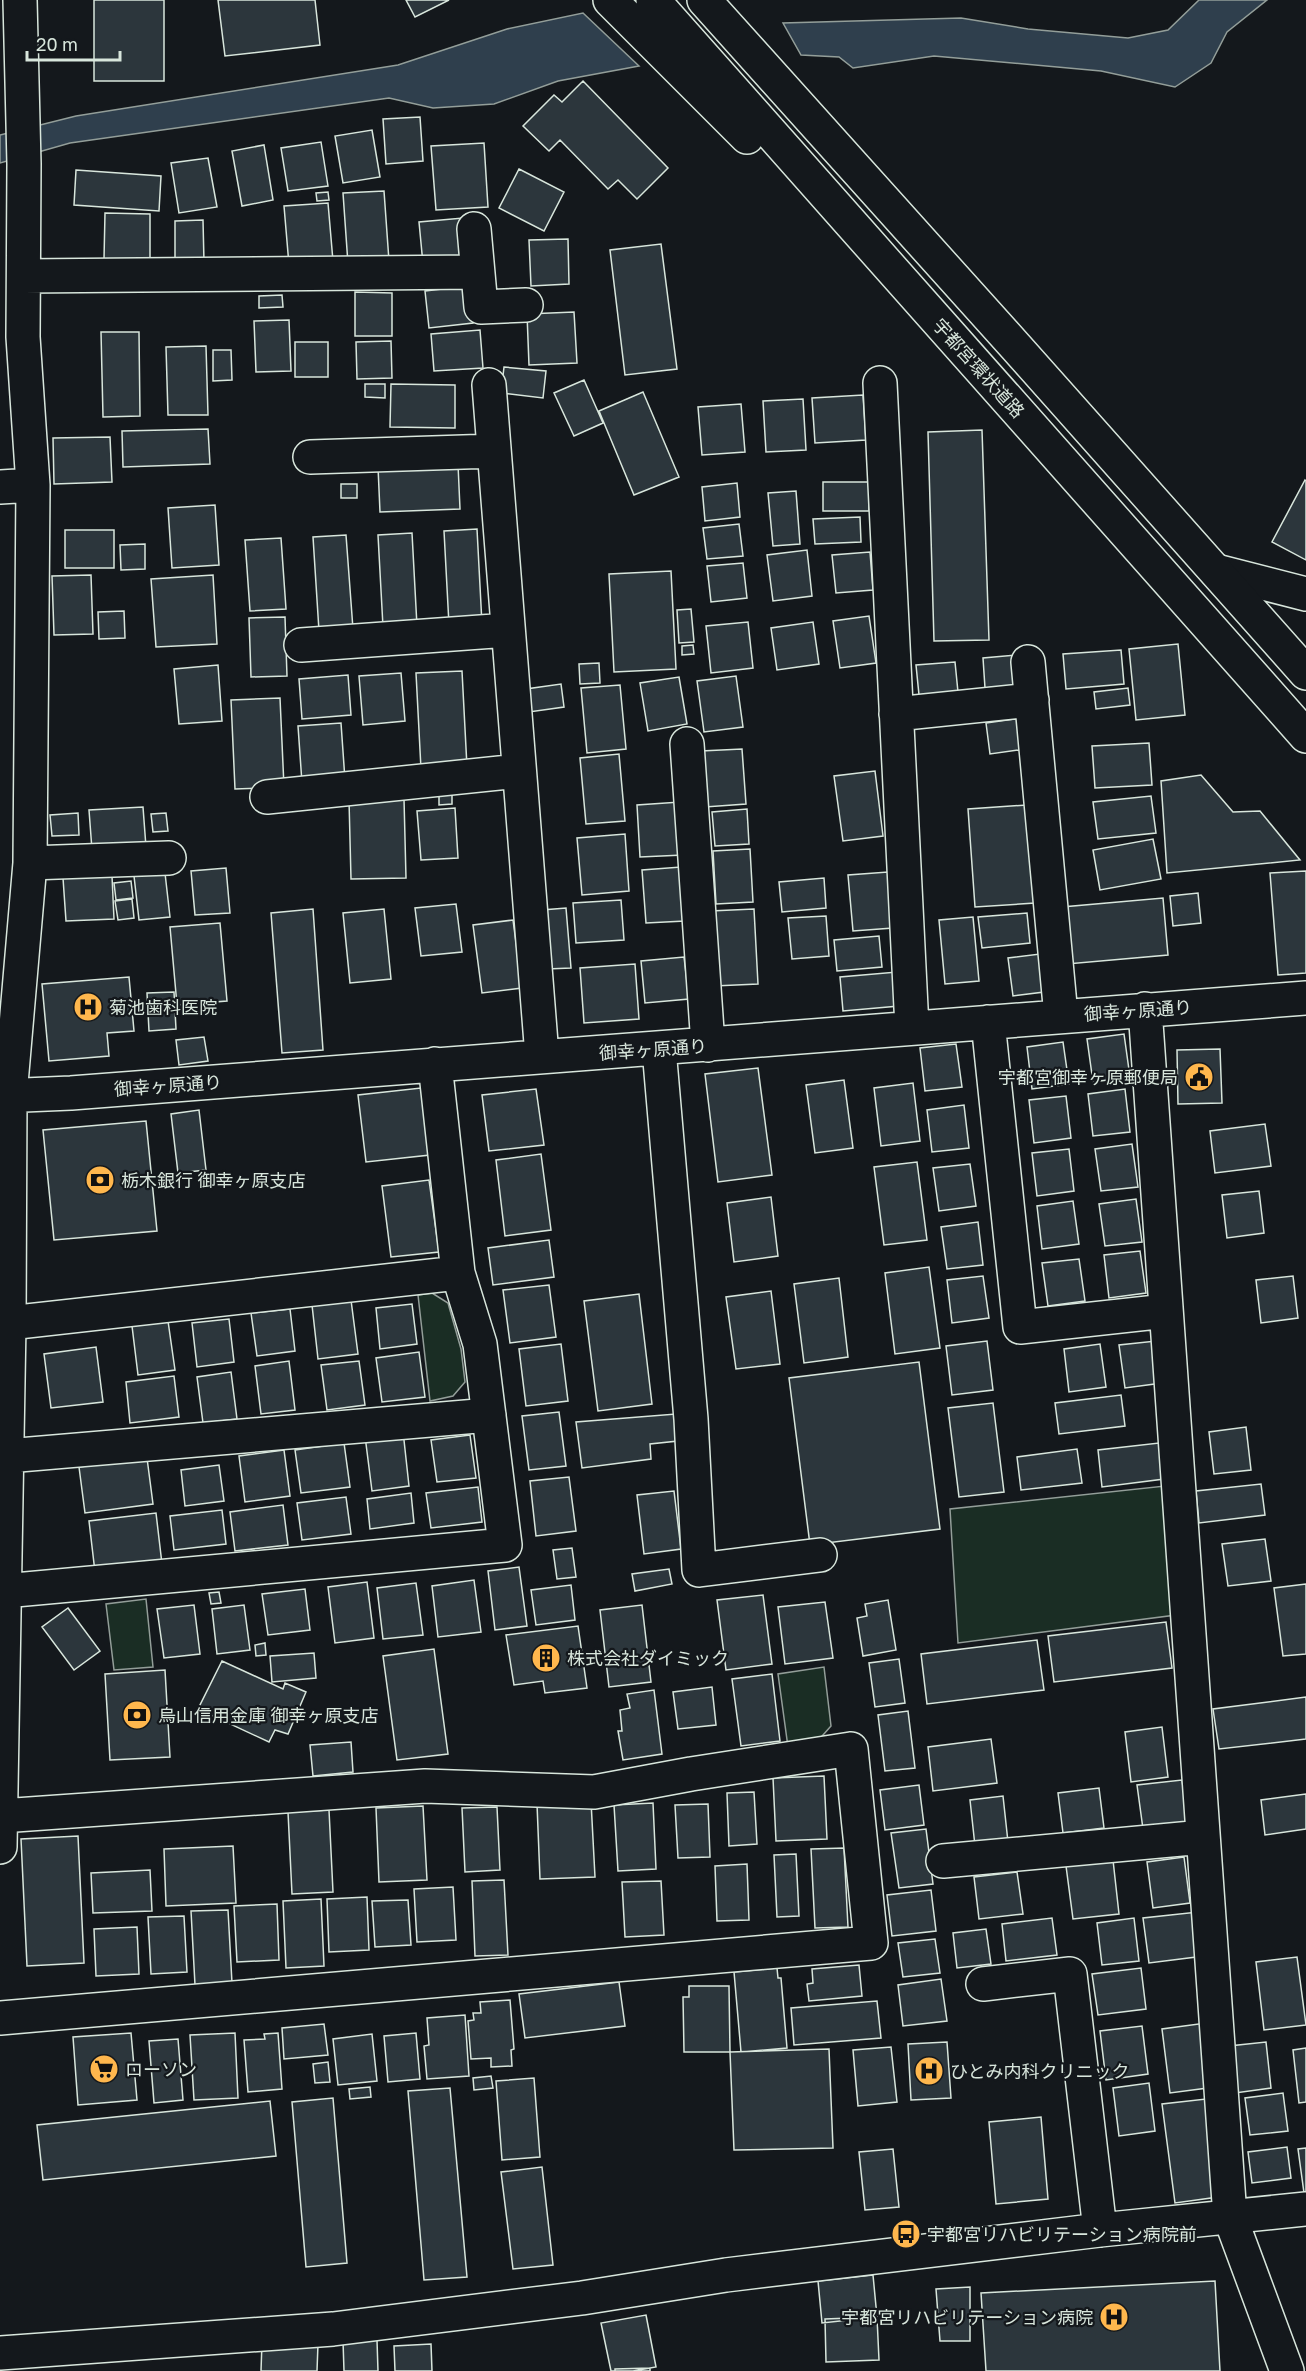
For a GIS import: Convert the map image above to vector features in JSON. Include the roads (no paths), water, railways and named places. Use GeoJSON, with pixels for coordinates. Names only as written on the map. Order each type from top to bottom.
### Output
{"type":"FeatureCollection","features":[{"type":"Feature","properties":{"kind":"main road"},"geometry":{"type":"LineString","coordinates":[[610,0],[977,367]]}},
{"type":"Feature","properties":{"kind":"main road","name":"宇都宮環状道路"},"geometry":{"type":"LineString","coordinates":[[653,0],[1306,736]]}},
{"type":"Feature","properties":{"kind":"main road"},"geometry":{"type":"LineString","coordinates":[[704,0],[1017,347],[1306,673]]}},
{"type":"Feature","properties":{"kind":"main road"},"geometry":{"type":"LineString","coordinates":[[732,0],[1017,347]]}},
{"type":"Feature","properties":{"kind":"main road"},"geometry":{"type":"LineString","coordinates":[[0,1847],[4,1471],[9,1323],[5,1096],[12,929],[30,862],[33,485],[11,338],[24,276],[22,114],[13,5]]}},
{"type":"Feature","properties":{"kind":"main road"},"geometry":{"type":"LineString","coordinates":[[474,229],[481,307],[526,305]]}},
{"type":"Feature","properties":{"kind":"main road"},"geometry":{"type":"LineString","coordinates":[[24,276],[477,272]]}},
{"type":"Feature","properties":{"kind":"main road"},"geometry":{"type":"LineString","coordinates":[[880,383],[912,1028]]}},
{"type":"Feature","properties":{"kind":"main road"},"geometry":{"type":"LineString","coordinates":[[489,385],[542,1056]]}},
{"type":"Feature","properties":{"kind":"main road"},"geometry":{"type":"LineString","coordinates":[[310,457],[494,451]]}},
{"type":"Feature","properties":{"kind":"main road"},"geometry":{"type":"LineString","coordinates":[[0,487],[33,485]]}},
{"type":"Feature","properties":{"kind":"main road"},"geometry":{"type":"LineString","coordinates":[[1216,571],[1306,594]]}},
{"type":"Feature","properties":{"kind":"main road"},"geometry":{"type":"LineString","coordinates":[[301,645],[508,630]]}},
{"type":"Feature","properties":{"kind":"main road"},"geometry":{"type":"LineString","coordinates":[[1028,662],[1061,1016]]}},
{"type":"Feature","properties":{"kind":"main road"},"geometry":{"type":"LineString","coordinates":[[897,714],[1032,700]]}},
{"type":"Feature","properties":{"kind":"main road"},"geometry":{"type":"LineString","coordinates":[[687,744],[708,1045]]}},
{"type":"Feature","properties":{"kind":"main road"},"geometry":{"type":"LineString","coordinates":[[267,797],[519,771]]}},
{"type":"Feature","properties":{"kind":"main road"},"geometry":{"type":"LineString","coordinates":[[30,862],[169,858]]}},
{"type":"Feature","properties":{"kind":"main road","name":"御幸ヶ原通り"},"geometry":{"type":"LineString","coordinates":[[5,1096],[659,1049],[1306,998]]}},
{"type":"Feature","properties":{"kind":"main road"},"geometry":{"type":"LineString","coordinates":[[1144,1009],[1230,2217],[1287,2371]]}},
{"type":"Feature","properties":{"kind":"main road"},"geometry":{"type":"LineString","coordinates":[[988,1022],[1020,1327],[1166,1311]]}},
{"type":"Feature","properties":{"kind":"main road"},"geometry":{"type":"LineString","coordinates":[[659,1049],[691,1419],[699,1570],[820,1555]]}},
{"type":"Feature","properties":{"kind":"main road"},"geometry":{"type":"LineString","coordinates":[[4,1591],[505,1545],[480,1344],[458,1273],[435,1064]]}},
{"type":"Feature","properties":{"kind":"main road"},"geometry":{"type":"LineString","coordinates":[[9,1323],[458,1273]]}},
{"type":"Feature","properties":{"kind":"main road"},"geometry":{"type":"LineString","coordinates":[[4,1471],[489,1414]]}},
{"type":"Feature","properties":{"kind":"main road"},"geometry":{"type":"LineString","coordinates":[[0,2018],[871,1943],[851,1749],[594,1792],[424,1786],[1,1816]]}},
{"type":"Feature","properties":{"kind":"main road"},"geometry":{"type":"LineString","coordinates":[[943,1861],[1203,1837]]}},
{"type":"Feature","properties":{"kind":"main road"},"geometry":{"type":"LineString","coordinates":[[983,1984],[1070,1974],[1100,2230]]}},
{"type":"Feature","properties":{"kind":"main road"},"geometry":{"type":"LineString","coordinates":[[0,2354],[333,2329],[582,2298],[726,2275],[1100,2230],[1306,2209]]}},
{"type":"Feature","properties":{"kind":"water"},"geometry":{"type":"Polygon","coordinates":[[[1199,0],[1267,0],[1227,32],[1211,63],[1175,87],[1101,71],[934,56],[853,68],[839,57],[801,55],[783,23],[961,18],[1028,29],[1128,38],[1168,30],[1199,0]]]}},
{"type":"Feature","properties":{"kind":"water"},"geometry":{"type":"Polygon","coordinates":[[[583,13],[639,66],[558,81],[494,104],[433,108],[389,98],[70,143],[0,163],[0,135],[76,116],[398,65],[507,29],[583,13]]]}},
{"type":"Feature","properties":{"kind":"place","name":"菊池歯科医院"},"geometry":{"type":"Point","coordinates":[88,1007]}},
{"type":"Feature","properties":{"kind":"place","name":"宇都宮御幸ヶ原郵便局"},"geometry":{"type":"Point","coordinates":[1199,1077]}},
{"type":"Feature","properties":{"kind":"place","name":"栃木銀行 御幸ヶ原支店"},"geometry":{"type":"Point","coordinates":[100,1180]}},
{"type":"Feature","properties":{"kind":"place","name":"株式会社ダイミック"},"geometry":{"type":"Point","coordinates":[546,1658]}},
{"type":"Feature","properties":{"kind":"place","name":"烏山信用金庫 御幸ヶ原支店"},"geometry":{"type":"Point","coordinates":[137,1715]}},
{"type":"Feature","properties":{"kind":"place","name":"ローソン"},"geometry":{"type":"Point","coordinates":[104,2069]}},
{"type":"Feature","properties":{"kind":"place","name":"ひとみ内科クリニック"},"geometry":{"type":"Point","coordinates":[929,2071]}},
{"type":"Feature","properties":{"kind":"place","name":"宇都宮リハビリテーション病院前"},"geometry":{"type":"Point","coordinates":[906,2234]}},
{"type":"Feature","properties":{"kind":"place","name":"宇都宮リハビリテーション病院"},"geometry":{"type":"Point","coordinates":[1114,2317]}}]}
